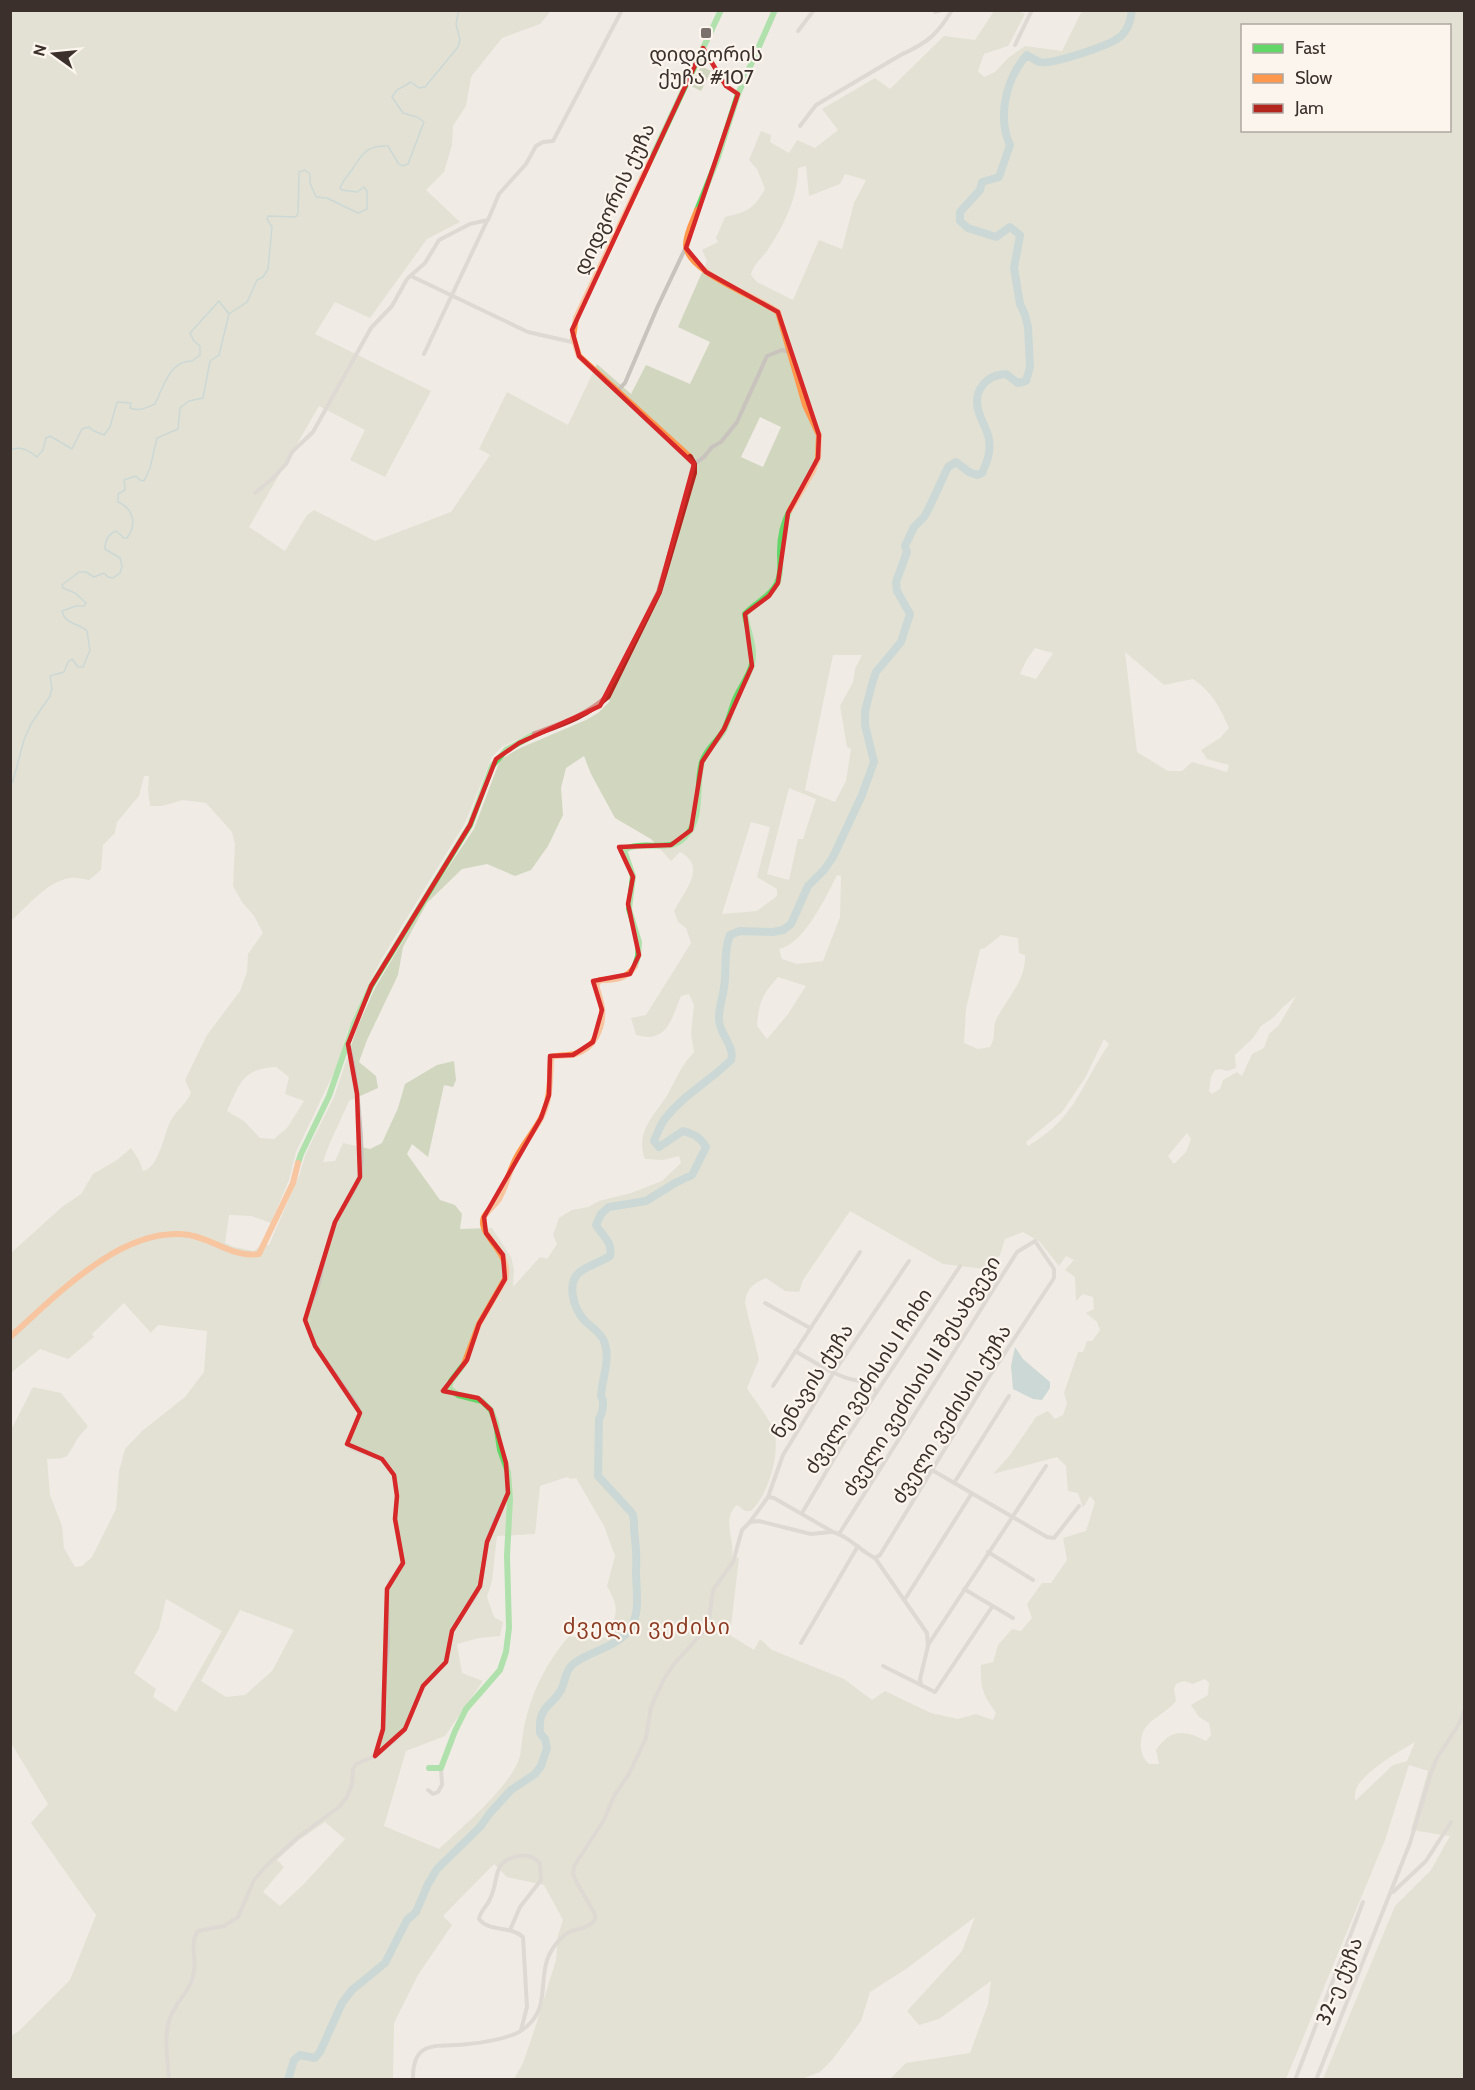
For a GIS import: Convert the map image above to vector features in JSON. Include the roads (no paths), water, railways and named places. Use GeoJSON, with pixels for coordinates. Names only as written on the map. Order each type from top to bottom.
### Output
{"type":"FeatureCollection","features":[{"type":"Feature","properties":{"kind":"street"},"geometry":{"type":"LineString","coordinates":[[424,354],[499,194],[526,164],[536,146],[543,142],[553,141],[622,10]]}},
{"type":"Feature","properties":{"kind":"street","name":"დიდგორის ქუჩა"},"geometry":{"type":"LineString","coordinates":[[572,342],[572,330],[576,318],[720,10]]}},
{"type":"Feature","properties":{"kind":"street"},"geometry":{"type":"LineString","coordinates":[[616,391],[625,383],[686,248],[687,235],[717,160],[738,94],[775,10]]}},
{"type":"Feature","properties":{"kind":"street"},"geometry":{"type":"LineString","coordinates":[[798,31],[814,10]]}},
{"type":"Feature","properties":{"kind":"street"},"geometry":{"type":"LineString","coordinates":[[934,12],[942,10]]}},
{"type":"Feature","properties":{"kind":"street"},"geometry":{"type":"LineString","coordinates":[[800,126],[816,105],[904,53],[920,47],[940,30],[952,10]]}},
{"type":"Feature","properties":{"kind":"street"},"geometry":{"type":"LineString","coordinates":[[1015,45],[1032,10]]}},
{"type":"Feature","properties":{"kind":"street"},"geometry":{"type":"LineString","coordinates":[[703,48],[726,86],[738,94]]}},
{"type":"Feature","properties":{"kind":"street"},"geometry":{"type":"LineString","coordinates":[[887,69],[904,53]]}},
{"type":"Feature","properties":{"kind":"street"},"geometry":{"type":"LineString","coordinates":[[255,493],[273,478],[286,464],[292,452],[314,432],[371,328],[392,306],[411,276],[425,263],[439,240],[470,224],[488,220]]}},
{"type":"Feature","properties":{"kind":"street"},"geometry":{"type":"LineString","coordinates":[[428,1790],[433,1794],[438,1792],[442,1785],[441,1768],[466,1709],[494,1679],[503,1664],[508,1646],[509,1476],[499,1449],[491,1410],[485,1402],[477,1398],[457,1395],[449,1388],[451,1381],[467,1360],[479,1324],[501,1287],[507,1272],[503,1255],[483,1226],[484,1217],[499,1199],[516,1158],[541,1118],[549,1095],[551,1057],[573,1054],[584,1050],[593,1042],[601,1022],[602,1010],[596,985],[600,980],[620,979],[630,974],[635,967],[639,955],[638,936],[629,915],[628,904],[633,877],[624,856],[624,850],[629,845],[671,845],[684,840],[691,830],[696,815],[702,762],[724,729],[734,702],[752,666],[753,654],[745,614],[754,604],[769,596],[778,583],[782,530],[788,513],[813,471],[818,458],[819,435],[805,405],[778,312],[768,303],[706,272],[694,263],[686,248]]}},
{"type":"Feature","properties":{"kind":"street"},"geometry":{"type":"LineString","coordinates":[[10,1337],[102,1260],[157,1235],[172,1233],[189,1235],[246,1255],[259,1254],[292,1183],[301,1154],[329,1096],[354,1024],[371,986],[470,825],[496,759],[504,751],[519,743],[589,714],[600,706],[608,696],[659,592],[694,472],[694,464],[689,456],[579,356],[572,342],[537,335],[411,276]]}},
{"type":"Feature","properties":{"kind":"street"},"geometry":{"type":"LineString","coordinates":[[694,464],[712,447],[721,442],[737,422],[767,356],[782,350],[790,352]]}},
{"type":"Feature","properties":{"kind":"street"},"geometry":{"type":"LineString","coordinates":[[348,1044],[357,1094],[362,1165],[360,1177],[335,1222],[305,1320],[315,1346],[360,1413],[347,1444],[350,1448],[382,1460],[394,1475],[397,1496],[395,1519],[404,1563],[388,1582],[387,1588],[383,1729],[375,1756]]}},
{"type":"Feature","properties":{"kind":"street","name":"ძველი ვეძისის ქუჩა"},"geometry":{"type":"LineString","coordinates":[[875,1558],[885,1549],[932,1470],[1054,1278],[1054,1269],[1035,1241]]}},
{"type":"Feature","properties":{"kind":"street","name":"ძველი ვეძისის II შესახვევი"},"geometry":{"type":"LineString","coordinates":[[839,1534],[1017,1252],[1035,1241]]}},
{"type":"Feature","properties":{"kind":"street"},"geometry":{"type":"LineString","coordinates":[[773,1386],[860,1252]]}},
{"type":"Feature","properties":{"kind":"street","name":"ნენავის ქუჩა"},"geometry":{"type":"LineString","coordinates":[[750,1522],[768,1497],[783,1455],[834,1372],[909,1261]]}},
{"type":"Feature","properties":{"kind":"street","name":"ძველი ვეძისის I ჩიხი"},"geometry":{"type":"LineString","coordinates":[[801,1513],[845,1440],[960,1266]]}},
{"type":"Feature","properties":{"kind":"street"},"geometry":{"type":"LineString","coordinates":[[765,1303],[810,1328]]}},
{"type":"Feature","properties":{"kind":"street"},"geometry":{"type":"LineString","coordinates":[[795,1351],[834,1372],[858,1382],[864,1382],[877,1392]]}},
{"type":"Feature","properties":{"kind":"street"},"geometry":{"type":"LineString","coordinates":[[954,1483],[1009,1396]]}},
{"type":"Feature","properties":{"kind":"street"},"geometry":{"type":"LineString","coordinates":[[927,1646],[1046,1466]]}},
{"type":"Feature","properties":{"kind":"street"},"geometry":{"type":"LineString","coordinates":[[932,1470],[1047,1537],[1054,1538],[1079,1506]]}},
{"type":"Feature","properties":{"kind":"street"},"geometry":{"type":"LineString","coordinates":[[169,2079],[167,2030],[170,2018],[188,1990],[194,1975],[194,1936],[198,1931],[224,1926],[238,1917],[254,1880],[297,1838],[339,1807],[347,1797],[356,1764],[375,1756],[401,1734],[423,1686],[446,1662],[452,1631],[475,1598],[480,1586],[487,1542],[508,1493]]}},
{"type":"Feature","properties":{"kind":"street"},"geometry":{"type":"LineString","coordinates":[[905,1599],[972,1493]]}},
{"type":"Feature","properties":{"kind":"street"},"geometry":{"type":"LineString","coordinates":[[768,1497],[774,1498],[839,1534],[875,1558],[927,1634],[921,1685]]}},
{"type":"Feature","properties":{"kind":"street"},"geometry":{"type":"LineString","coordinates":[[413,2079],[412,2068],[417,2057],[435,2045],[467,2045],[521,2031],[533,2019],[543,2001],[545,1970],[549,1955],[557,1942],[573,1930],[590,1926],[595,1920],[573,1875],[574,1866],[604,1820],[614,1796],[629,1774],[646,1738],[651,1707],[664,1679],[674,1664],[705,1630],[709,1620],[713,1590],[733,1562],[742,1530],[750,1522],[771,1523],[789,1530],[811,1534],[833,1532]]}},
{"type":"Feature","properties":{"kind":"street"},"geometry":{"type":"LineString","coordinates":[[801,1643],[858,1546]]}},
{"type":"Feature","properties":{"kind":"street"},"geometry":{"type":"LineString","coordinates":[[988,1552],[1033,1580]]}},
{"type":"Feature","properties":{"kind":"street"},"geometry":{"type":"LineString","coordinates":[[964,1589],[1013,1618]]}},
{"type":"Feature","properties":{"kind":"street"},"geometry":{"type":"LineString","coordinates":[[883,1666],[935,1692],[992,1607]]}},
{"type":"Feature","properties":{"kind":"street","name":"32-ე ქუჩა"},"geometry":{"type":"LineString","coordinates":[[1316,2079],[1410,1843],[1437,1758],[1460,1724],[1464,1711]]}},
{"type":"Feature","properties":{"kind":"street"},"geometry":{"type":"LineString","coordinates":[[429,1768],[441,1768]]}},
{"type":"Feature","properties":{"kind":"street"},"geometry":{"type":"LineString","coordinates":[[1390,1894],[1426,1861],[1451,1822]]}},
{"type":"Feature","properties":{"kind":"street"},"geometry":{"type":"LineString","coordinates":[[510,1930],[520,1906],[541,1880],[540,1863],[534,1857],[524,1855],[507,1858],[500,1864],[490,1900],[481,1910],[479,1919],[483,1924],[492,1928],[517,1932],[523,1937],[526,2007],[521,2031]]}},
{"type":"Feature","properties":{"kind":"street"},"geometry":{"type":"LineString","coordinates":[[1295,2079],[1363,1902]]}},
{"type":"Feature","properties":{"kind":"water"},"geometry":{"type":"Polygon","coordinates":[[[1015,1347],[1023,1359],[1050,1382],[1050,1388],[1042,1400],[1033,1399],[1013,1389],[1011,1366],[1015,1347]]]}},
{"type":"Feature","properties":{"kind":"waterway"},"geometry":{"type":"LineString","coordinates":[[10,450],[21,448],[37,457],[43,450],[46,438],[50,436],[72,449],[82,429],[89,427],[104,435],[110,427],[117,402],[131,403],[130,408],[137,409],[155,404],[164,383],[173,370],[178,365],[192,361],[200,355],[200,346],[190,333],[219,301],[229,314],[247,302],[257,280],[263,277],[268,269],[272,227],[267,219],[268,216],[296,217],[299,172],[305,170],[310,174],[310,183],[316,197],[327,198],[358,213],[367,209],[367,191],[364,187],[357,192],[342,190],[341,185],[361,156],[374,147],[388,146],[398,163],[402,166],[408,164],[424,122],[417,117],[403,113],[392,97],[397,90],[411,82],[419,88],[425,87],[458,47],[460,40],[456,24],[459,10]]}},
{"type":"Feature","properties":{"kind":"waterway"},"geometry":{"type":"LineString","coordinates":[[288,2080],[294,2060],[300,2055],[315,2058],[320,2052],[342,2003],[352,1990],[385,1963],[407,1920],[416,1912],[437,1869],[480,1827],[511,1790],[535,1774],[541,1766],[547,1748],[545,1739],[540,1733],[541,1717],[561,1690],[569,1668],[586,1656],[618,1641],[630,1629],[636,1615],[634,1517],[598,1476],[599,1419],[603,1408],[601,1396],[606,1348],[600,1335],[580,1315],[574,1303],[572,1287],[574,1280],[582,1270],[610,1256],[609,1243],[596,1225],[601,1214],[609,1207],[646,1201],[692,1175],[706,1147],[699,1138],[683,1131],[659,1147],[654,1141],[671,1111],[731,1060],[731,1050],[720,1025],[719,1016],[730,935],[740,931],[773,932],[783,930],[791,924],[808,886],[833,857],[862,795],[874,762],[865,725],[865,711],[872,684],[876,672],[901,642],[910,614],[897,591],[896,582],[907,552],[905,546],[914,527],[929,508],[948,467],[956,462],[969,472],[977,475],[982,473],[988,457],[989,444],[977,405],[982,386],[986,381],[1006,374],[1018,383],[1026,381],[1030,367],[1028,327],[1020,304],[1014,268],[1020,235],[1010,227],[996,237],[968,228],[960,221],[960,212],[980,190],[982,182],[999,177],[1010,145],[1004,122],[1009,86],[1027,55],[1040,62],[1046,62],[1094,49],[1123,34],[1130,21],[1132,10]]}},
{"type":"Feature","properties":{"kind":"waterway"},"geometry":{"type":"LineString","coordinates":[[10,785],[31,724],[50,696],[52,689],[50,676],[64,672],[68,662],[72,659],[78,667],[83,667],[90,650],[87,631],[66,619],[62,611],[84,606],[86,603],[62,585],[79,572],[86,572],[94,577],[104,573],[113,578],[120,573],[122,566],[120,558],[105,549],[106,541],[111,534],[116,531],[127,538],[132,527],[131,513],[118,502],[118,494],[125,490],[124,480],[136,476],[144,481],[150,468],[157,438],[178,429],[180,408],[189,401],[203,398],[210,361],[219,355],[229,314]]}},
{"type":"Feature","properties":{"kind":"place","name":"დიდგორის ქუჩა #107"},"geometry":{"type":"Point","coordinates":[706,33]}},
{"type":"Feature","properties":{"kind":"district","name":"ძველი ვეძისი"},"geometry":{"type":"Point","coordinates":[647,1627]}}]}
